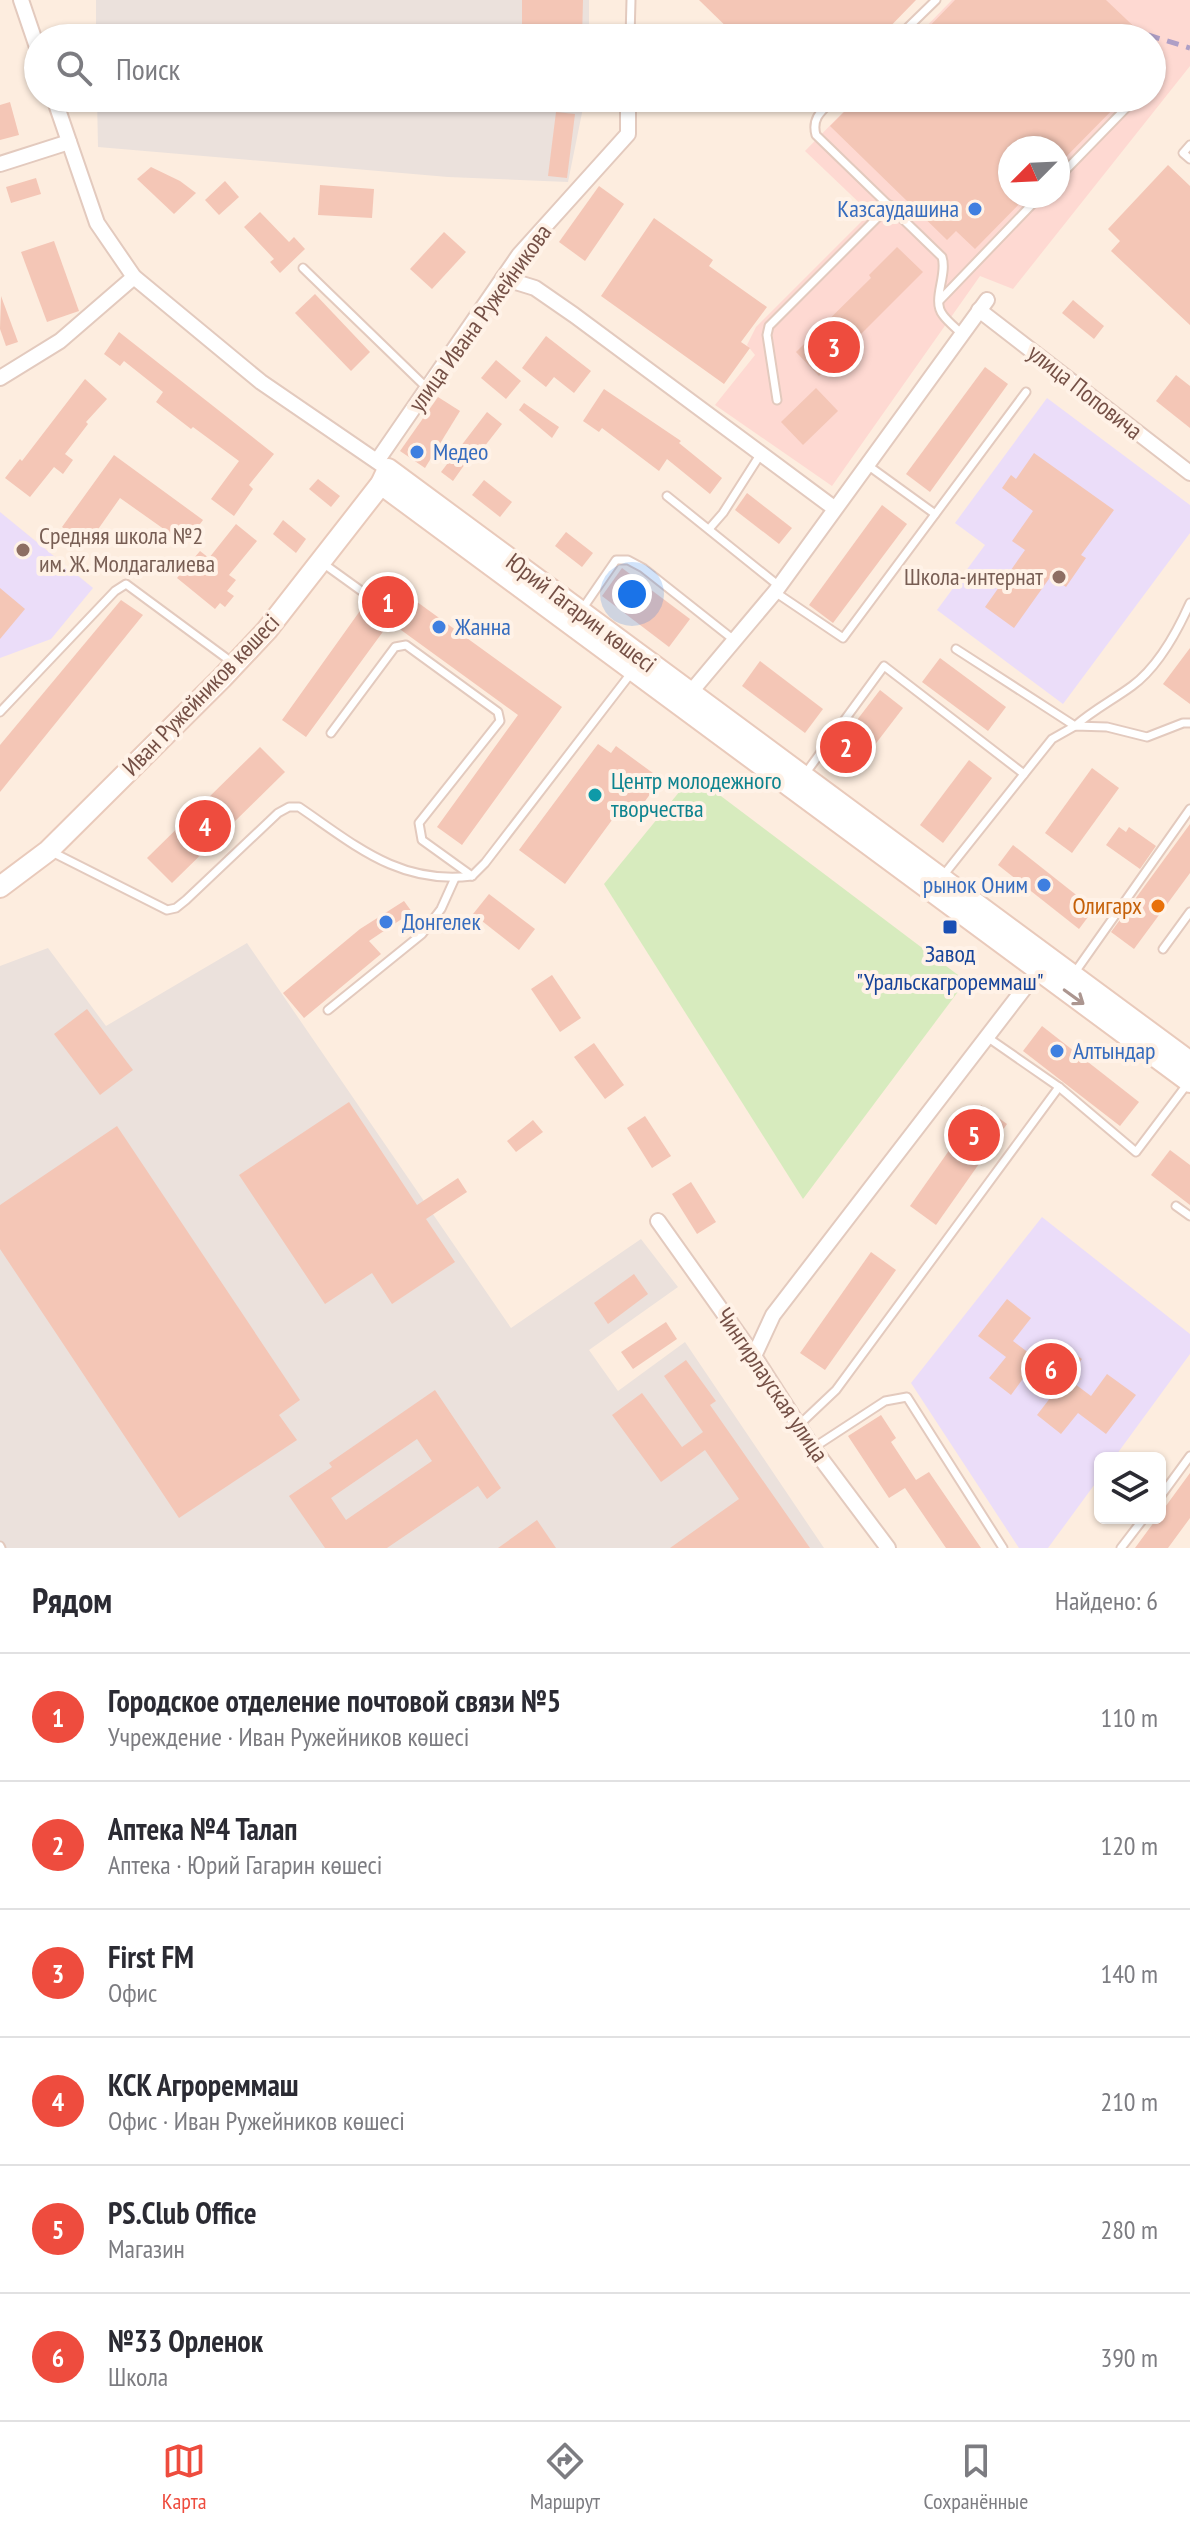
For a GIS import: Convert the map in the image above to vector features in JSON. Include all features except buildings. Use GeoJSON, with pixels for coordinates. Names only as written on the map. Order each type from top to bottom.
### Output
{"type":"FeatureCollection","features":[{"type":"Feature","properties":{"kind":"main road","name":"Иван Ружейников көшесі"},"geometry":{"type":"LineString","coordinates":[[0,887],[48,851],[267,630],[321,561],[382,472]]}},
{"type":"Feature","properties":{"kind":"main road","name":"Юрий Гагарин көшесі"},"geometry":{"type":"LineString","coordinates":[[382,472],[1042,964],[1190,1082]]}},
{"type":"Feature","properties":{"kind":"main road","name":"Юрий Гагарин көшесі"},"geometry":{"type":"LineString","coordinates":[[684,699],[803,775],[936,885]]}},
{"type":"Feature","properties":{"kind":"main road","name":"Юрий Гагарин көшесі"},"geometry":{"type":"LineString","coordinates":[[1042,964],[1072,976],[1190,1062]]}},
{"type":"Feature","properties":{"kind":"street"},"geometry":{"type":"LineString","coordinates":[[21,0],[29,24]]}},
{"type":"Feature","properties":{"kind":"street","name":"Юрий Гагарин көшесі"},"geometry":{"type":"LineString","coordinates":[[59,112],[97,223],[134,277],[261,382],[382,472]]}},
{"type":"Feature","properties":{"kind":"street","name":"улица Ивана Ружейникова"},"geometry":{"type":"LineString","coordinates":[[382,472],[428,389],[519,255],[628,134],[628,112]]}},
{"type":"Feature","properties":{"kind":"street"},"geometry":{"type":"LineString","coordinates":[[0,164],[69,142]]}},
{"type":"Feature","properties":{"kind":"street"},"geometry":{"type":"LineString","coordinates":[[0,378],[60,341],[134,277]]}},
{"type":"Feature","properties":{"kind":"street"},"geometry":{"type":"LineString","coordinates":[[503,278],[535,288],[548,297],[834,508]]}},
{"type":"Feature","properties":{"kind":"street","name":"улица Поповича"},"geometry":{"type":"LineString","coordinates":[[962,334],[983,305],[1190,473]]}},
{"type":"Feature","properties":{"kind":"street"},"geometry":{"type":"LineString","coordinates":[[684,699],[777,589],[962,334]]}},
{"type":"Feature","properties":{"kind":"street"},"geometry":{"type":"LineString","coordinates":[[754,1356],[773,1315],[1042,964]]}},
{"type":"Feature","properties":{"kind":"street","name":"Чингирлауская улица"},"geometry":{"type":"LineString","coordinates":[[658,1221],[754,1356],[813,1448],[888,1548]]}},
{"type":"Feature","properties":{"kind":"lane"},"geometry":{"type":"LineString","coordinates":[[630,24],[631,0]]}},
{"type":"Feature","properties":{"kind":"lane"},"geometry":{"type":"LineString","coordinates":[[911,24],[936,0]]}},
{"type":"Feature","properties":{"kind":"lane"},"geometry":{"type":"LineString","coordinates":[[821,112],[813,123],[816,135],[942,257],[945,267],[938,301],[943,316],[962,334]]}},
{"type":"Feature","properties":{"kind":"lane"},"geometry":{"type":"LineString","coordinates":[[1070,166],[1122,112]]}},
{"type":"Feature","properties":{"kind":"lane"},"geometry":{"type":"LineString","coordinates":[[1190,145],[1183,153],[1190,159]]}},
{"type":"Feature","properties":{"kind":"lane"},"geometry":{"type":"LineString","coordinates":[[777,400],[767,335],[769,326],[890,205]]}},
{"type":"Feature","properties":{"kind":"lane"},"geometry":{"type":"LineString","coordinates":[[938,301],[1028,208]]}},
{"type":"Feature","properties":{"kind":"lane"},"geometry":{"type":"LineString","coordinates":[[303,268],[428,389]]}},
{"type":"Feature","properties":{"kind":"lane"},"geometry":{"type":"LineString","coordinates":[[667,496],[777,589],[843,638],[1026,392]]}},
{"type":"Feature","properties":{"kind":"lane"},"geometry":{"type":"LineString","coordinates":[[709,529],[723,513],[760,455]]}},
{"type":"Feature","properties":{"kind":"lane"},"geometry":{"type":"LineString","coordinates":[[866,464],[935,514]]}},
{"type":"Feature","properties":{"kind":"lane"},"geometry":{"type":"LineString","coordinates":[[575,618],[616,560],[628,560],[643,568],[735,641]]}},
{"type":"Feature","properties":{"kind":"lane"},"geometry":{"type":"LineString","coordinates":[[321,561],[367,595]]}},
{"type":"Feature","properties":{"kind":"lane"},"geometry":{"type":"LineString","coordinates":[[0,712],[115,591],[126,584],[235,664]]}},
{"type":"Feature","properties":{"kind":"lane"},"geometry":{"type":"LineString","coordinates":[[936,885],[1052,739],[1135,685],[1174,639],[1190,603]]}},
{"type":"Feature","properties":{"kind":"lane"},"geometry":{"type":"LineString","coordinates":[[331,733],[395,647],[401,645],[406,645],[498,712],[500,721],[419,823],[422,840],[472,876]]}},
{"type":"Feature","properties":{"kind":"lane"},"geometry":{"type":"LineString","coordinates":[[956,649],[1075,726],[1107,727],[1147,737],[1190,723]]}},
{"type":"Feature","properties":{"kind":"lane"},"geometry":{"type":"LineString","coordinates":[[48,851],[167,910],[176,908],[186,900],[278,813],[289,807],[299,807],[364,854],[416,873],[455,878],[472,876],[638,664]]}},
{"type":"Feature","properties":{"kind":"lane"},"geometry":{"type":"LineString","coordinates":[[803,775],[884,666],[1024,774]]}},
{"type":"Feature","properties":{"kind":"lane"},"geometry":{"type":"LineString","coordinates":[[1072,976],[1190,809]]}},
{"type":"Feature","properties":{"kind":"lane"},"geometry":{"type":"LineString","coordinates":[[328,1010],[422,934],[441,909],[455,878]]}},
{"type":"Feature","properties":{"kind":"lane"},"geometry":{"type":"LineString","coordinates":[[1163,949],[1190,912]]}},
{"type":"Feature","properties":{"kind":"lane"},"geometry":{"type":"LineString","coordinates":[[987,1037],[1059,1087],[1136,1152],[1190,1082]]}},
{"type":"Feature","properties":{"kind":"lane"},"geometry":{"type":"LineString","coordinates":[[799,1425],[836,1390],[1059,1087]]}},
{"type":"Feature","properties":{"kind":"lane"},"geometry":{"type":"LineString","coordinates":[[1176,1206],[1190,1216]]}},
{"type":"Feature","properties":{"kind":"lane"},"geometry":{"type":"LineString","coordinates":[[813,1448],[885,1401],[907,1397],[1003,1548]]}},
{"type":"Feature","properties":{"kind":"lane"},"geometry":{"type":"LineString","coordinates":[[1166,1489],[1190,1456]]}},
{"type":"Feature","properties":{"kind":"lane"},"geometry":{"type":"LineString","coordinates":[[1121,1548],[1139,1524]]}},
{"type":"Feature","properties":{"kind":"shaded area"},"geometry":{"type":"Polygon","coordinates":[[[96,0],[589,0],[589,24],[96,24],[96,0]]]}},
{"type":"Feature","properties":{"kind":"shaded area"},"geometry":{"type":"Polygon","coordinates":[[[952,0],[1190,0],[1190,66],[1166,96],[1166,24],[929,24],[952,0]]]}},
{"type":"Feature","properties":{"kind":"shaded area"},"geometry":{"type":"Polygon","coordinates":[[[97,112],[582,112],[568,182],[448,177],[98,147],[97,112]]]}},
{"type":"Feature","properties":{"kind":"shaded area"},"geometry":{"type":"Polygon","coordinates":[[[843,112],[1153,112],[1013,289],[980,276],[832,486],[715,405],[755,355],[747,345],[756,327],[870,213],[805,151],[843,112]]]}},
{"type":"Feature","properties":{"kind":"shaded area","name":"Школа-интернат"},"geometry":{"type":"Polygon","coordinates":[[[1047,398],[1190,505],[1190,533],[1063,704],[937,610],[985,545],[955,523],[1047,398]]]}},
{"type":"Feature","properties":{"kind":"shaded area","name":"Средняя школа №2 им. Ж. Молдагалиева"},"geometry":{"type":"Polygon","coordinates":[[[0,512],[93,588],[51,639],[0,658],[0,512]]]}},
{"type":"Feature","properties":{"kind":"shaded area"},"geometry":{"type":"Polygon","coordinates":[[[247,943],[511,1328],[641,1239],[678,1287],[589,1350],[618,1391],[685,1342],[824,1548],[0,1548],[0,966],[48,948],[106,1026],[247,943]]]}},
{"type":"Feature","properties":{"kind":"shaded area"},"geometry":{"type":"Polygon","coordinates":[[[1042,1217],[1190,1334],[1190,1354],[1118,1452],[1094,1452],[1094,1485],[1048,1548],[1019,1548],[911,1383],[1042,1217]]]}},
{"type":"Feature","properties":{"kind":"green space"},"geometry":{"type":"Polygon","coordinates":[[[693,775],[966,981],[803,1199],[604,884],[693,775]]]}},
{"type":"Feature","properties":{"kind":"railway"},"geometry":{"type":"LineString","coordinates":[[1166,41],[1190,48]]}},
{"type":"Feature","properties":{"kind":"place","name":"Казсаудашина"},"geometry":{"type":"Point","coordinates":[975,209]}},
{"type":"Feature","properties":{"kind":"place","name":"First FM"},"geometry":{"type":"Point","coordinates":[834,347]}},
{"type":"Feature","properties":{"kind":"place","name":"Медео"},"geometry":{"type":"Point","coordinates":[417,452]}},
{"type":"Feature","properties":{"kind":"place","name":"Средняя школа №2 им. Ж. Молдагалиева"},"geometry":{"type":"Point","coordinates":[23,550]}},
{"type":"Feature","properties":{"kind":"place","name":"Школа-интернат"},"geometry":{"type":"Point","coordinates":[1059,577]}},
{"type":"Feature","properties":{"kind":"place","name":"Городское отделение почтовой связи №5"},"geometry":{"type":"Point","coordinates":[388,602]}},
{"type":"Feature","properties":{"kind":"place","name":"Жанна"},"geometry":{"type":"Point","coordinates":[439,627]}},
{"type":"Feature","properties":{"kind":"place","name":"Аптека №4 Талап"},"geometry":{"type":"Point","coordinates":[846,747]}},
{"type":"Feature","properties":{"kind":"place","name":"Центр молодежного творчества"},"geometry":{"type":"Point","coordinates":[595,795]}},
{"type":"Feature","properties":{"kind":"place","name":"КСК Агрореммаш"},"geometry":{"type":"Point","coordinates":[205,826]}},
{"type":"Feature","properties":{"kind":"place","name":"рынок Оним"},"geometry":{"type":"Point","coordinates":[1044,885]}},
{"type":"Feature","properties":{"kind":"place","name":"Олигарх"},"geometry":{"type":"Point","coordinates":[1158,906]}},
{"type":"Feature","properties":{"kind":"place","name":"Донгелек"},"geometry":{"type":"Point","coordinates":[386,922]}},
{"type":"Feature","properties":{"kind":"place","name":"Завод \"Уральскагрореммаш\""},"geometry":{"type":"Point","coordinates":[950,927]}},
{"type":"Feature","properties":{"kind":"place","name":"Алтындар"},"geometry":{"type":"Point","coordinates":[1057,1051]}},
{"type":"Feature","properties":{"kind":"place","name":"PS.Club Office"},"geometry":{"type":"Point","coordinates":[974,1135]}},
{"type":"Feature","properties":{"kind":"place","name":"№33 Орленок"},"geometry":{"type":"Point","coordinates":[1051,1369]}}]}
